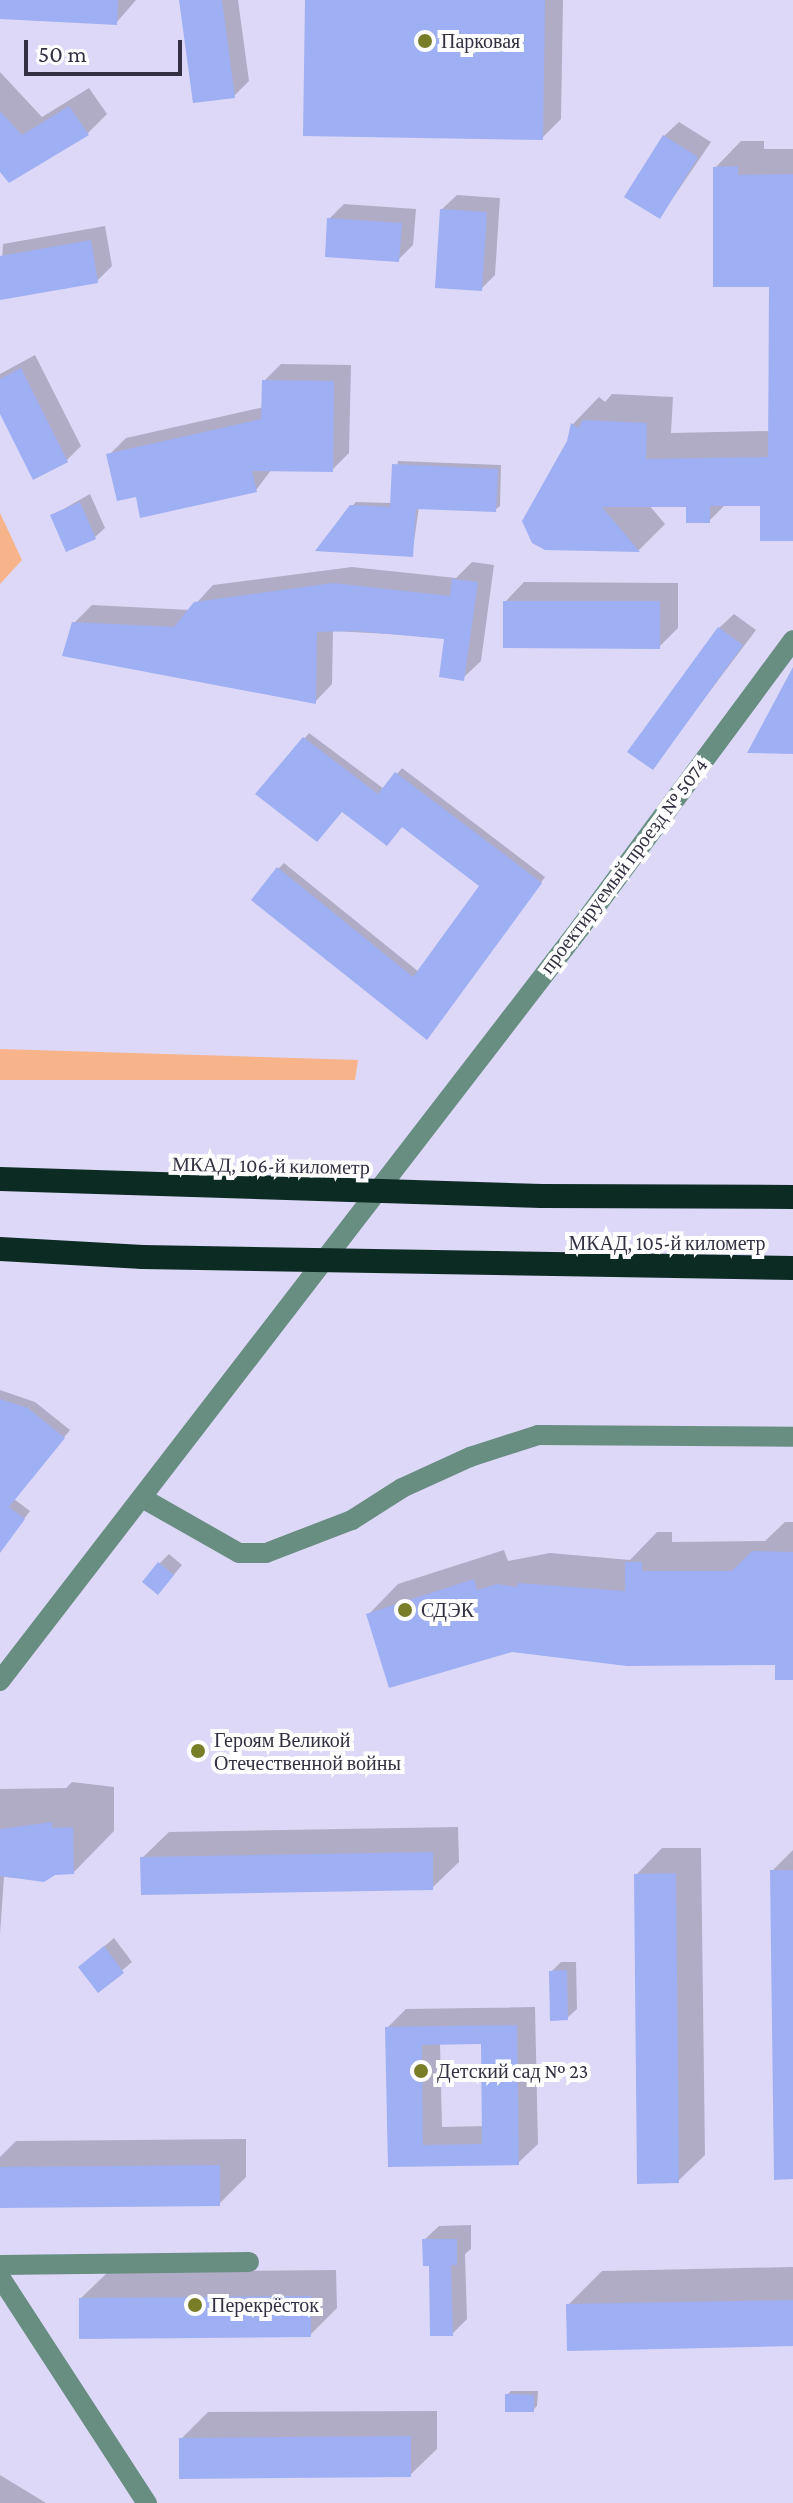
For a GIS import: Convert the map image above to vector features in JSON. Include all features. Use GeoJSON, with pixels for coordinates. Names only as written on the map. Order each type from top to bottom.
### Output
{"type":"FeatureCollection","features":[{"type":"Feature","properties":{"kind":"highway","name":"МКАД, 106-й километр"},"geometry":{"type":"LineString","coordinates":[[0,1179],[542,1196],[793,1197]]}},
{"type":"Feature","properties":{"kind":"highway","name":"МКАД, 105-й километр"},"geometry":{"type":"LineString","coordinates":[[0,1249],[541,1266],[793,1268]]}},
{"type":"Feature","properties":{"kind":"street","name":"проектируемый проезд № 5074"},"geometry":{"type":"LineString","coordinates":[[0,1681],[242,1371],[452,1089],[580,928],[793,640]]}},
{"type":"Feature","properties":{"kind":"street"},"geometry":{"type":"LineString","coordinates":[[144,1499],[239,1553],[266,1553],[352,1520],[402,1488],[470,1457],[538,1435],[793,1437]]}},
{"type":"Feature","properties":{"kind":"street"},"geometry":{"type":"LineString","coordinates":[[0,2265],[249,2262]]}},
{"type":"Feature","properties":{"kind":"street"},"geometry":{"type":"LineString","coordinates":[[0,2277],[147,2503]]}},
{"type":"Feature","properties":{"kind":"shaded area"},"geometry":{"type":"Polygon","coordinates":[[[0,513],[22,560],[0,584],[0,513]]]}},
{"type":"Feature","properties":{"kind":"shaded area"},"geometry":{"type":"Polygon","coordinates":[[[0,1049],[358,1060],[355,1080],[0,1080],[0,1049]]]}},
{"type":"Feature","properties":{"kind":"building"},"geometry":{"type":"Polygon","coordinates":[[[0,0],[118,0],[117,25],[0,19],[0,0]]]}},
{"type":"Feature","properties":{"kind":"building"},"geometry":{"type":"Polygon","coordinates":[[[179,0],[222,0],[235,98],[193,103],[179,0]]]}},
{"type":"Feature","properties":{"kind":"building","name":"Парковая"},"geometry":{"type":"Polygon","coordinates":[[[305,0],[545,0],[543,140],[303,136],[305,0]]]}},
{"type":"Feature","properties":{"kind":"building"},"geometry":{"type":"Polygon","coordinates":[[[69,106],[89,135],[9,183],[0,172],[0,111],[22,135],[69,106]]]}},
{"type":"Feature","properties":{"kind":"building"},"geometry":{"type":"Polygon","coordinates":[[[663,135],[698,157],[660,219],[624,197],[663,135]]]}},
{"type":"Feature","properties":{"kind":"building"},"geometry":{"type":"Polygon","coordinates":[[[738,166],[738,175],[793,174],[793,541],[760,541],[760,506],[710,506],[710,523],[686,523],[686,507],[602,507],[640,552],[545,550],[532,543],[522,521],[567,441],[571,423],[578,428],[583,420],[647,423],[646,459],[768,457],[769,287],[713,287],[713,167],[738,166]]]}},
{"type":"Feature","properties":{"kind":"building"},"geometry":{"type":"Polygon","coordinates":[[[440,209],[487,212],[482,291],[435,288],[440,209]]]}},
{"type":"Feature","properties":{"kind":"building"},"geometry":{"type":"Polygon","coordinates":[[[327,218],[402,223],[399,262],[325,257],[327,218]]]}},
{"type":"Feature","properties":{"kind":"building"},"geometry":{"type":"Polygon","coordinates":[[[91,240],[98,283],[0,300],[0,256],[91,240]]]}},
{"type":"Feature","properties":{"kind":"building"},"geometry":{"type":"Polygon","coordinates":[[[21,368],[68,462],[33,480],[0,414],[0,379],[21,368]]]}},
{"type":"Feature","properties":{"kind":"building"},"geometry":{"type":"Polygon","coordinates":[[[262,380],[334,381],[333,472],[252,471],[257,492],[140,518],[136,497],[117,501],[106,454],[261,419],[262,380]]]}},
{"type":"Feature","properties":{"kind":"building"},"geometry":{"type":"Polygon","coordinates":[[[392,464],[498,469],[496,512],[416,509],[413,557],[315,551],[350,505],[390,507],[392,464]]]}},
{"type":"Feature","properties":{"kind":"building"},"geometry":{"type":"Polygon","coordinates":[[[80,502],[96,539],[66,552],[50,515],[80,502]]]}},
{"type":"Feature","properties":{"kind":"building"},"geometry":{"type":"Polygon","coordinates":[[[452,579],[478,582],[464,681],[439,677],[444,639],[355,631],[317,632],[316,704],[62,656],[72,622],[174,627],[194,602],[333,583],[450,596],[452,579]]]}},
{"type":"Feature","properties":{"kind":"building"},"geometry":{"type":"Polygon","coordinates":[[[503,601],[660,601],[660,649],[503,648],[503,601]]]}},
{"type":"Feature","properties":{"kind":"building"},"geometry":{"type":"Polygon","coordinates":[[[718,627],[743,645],[653,770],[627,752],[718,627]]]}},
{"type":"Feature","properties":{"kind":"building"},"geometry":{"type":"Polygon","coordinates":[[[793,667],[793,754],[747,753],[793,667]]]}},
{"type":"Feature","properties":{"kind":"building"},"geometry":{"type":"Polygon","coordinates":[[[303,737],[378,794],[395,772],[542,883],[427,1040],[251,900],[277,867],[413,977],[479,886],[402,827],[387,846],[342,812],[317,842],[255,794],[303,737]]]}},
{"type":"Feature","properties":{"kind":"building"},"geometry":{"type":"Polygon","coordinates":[[[0,1399],[28,1408],[65,1438],[9,1507],[25,1519],[0,1553],[0,1399]]]}},
{"type":"Feature","properties":{"kind":"building"},"geometry":{"type":"Polygon","coordinates":[[[752,1551],[793,1552],[793,1680],[775,1680],[775,1665],[627,1666],[512,1652],[389,1688],[366,1614],[474,1579],[477,1590],[497,1584],[517,1587],[518,1583],[625,1591],[625,1562],[642,1562],[642,1571],[732,1571],[752,1551]]]}},
{"type":"Feature","properties":{"kind":"building"},"geometry":{"type":"Polygon","coordinates":[[[158,1562],[174,1575],[158,1595],[142,1582],[158,1562]]]}},
{"type":"Feature","properties":{"kind":"building"},"geometry":{"type":"Polygon","coordinates":[[[52,1822],[52,1828],[73,1827],[74,1874],[55,1875],[44,1882],[0,1876],[0,1829],[52,1822]]]}},
{"type":"Feature","properties":{"kind":"building"},"geometry":{"type":"Polygon","coordinates":[[[433,1852],[433,1890],[141,1895],[140,1857],[433,1852]]]}},
{"type":"Feature","properties":{"kind":"building"},"geometry":{"type":"Polygon","coordinates":[[[770,1870],[793,1870],[793,2179],[774,2180],[770,1870]]]}},
{"type":"Feature","properties":{"kind":"building"},"geometry":{"type":"Polygon","coordinates":[[[676,1873],[679,2183],[637,2184],[634,1874],[676,1873]]]}},
{"type":"Feature","properties":{"kind":"building"},"geometry":{"type":"Polygon","coordinates":[[[104,1946],[124,1973],[98,1993],[78,1967],[104,1946]]]}},
{"type":"Feature","properties":{"kind":"building"},"geometry":{"type":"Polygon","coordinates":[[[567,1970],[568,2020],[550,2021],[549,1971],[567,1970]]]}},
{"type":"Feature","properties":{"kind":"building"},"geometry":{"type":"Polygon","coordinates":[[[517,2025],[519,2165],[388,2167],[385,2027],[517,2025]],[[481,2044],[422,2045],[423,2145],[482,2144],[481,2044]]]}},
{"type":"Feature","properties":{"kind":"building"},"geometry":{"type":"Polygon","coordinates":[[[220,2165],[220,2206],[0,2208],[0,2167],[220,2165]]]}},
{"type":"Feature","properties":{"kind":"building"},"geometry":{"type":"Polygon","coordinates":[[[422,2239],[457,2239],[457,2265],[451,2265],[453,2336],[430,2336],[429,2266],[423,2266],[422,2239]]]}},
{"type":"Feature","properties":{"kind":"building"},"geometry":{"type":"Polygon","coordinates":[[[311,2296],[311,2337],[79,2339],[79,2298],[311,2296]]]}},
{"type":"Feature","properties":{"kind":"building"},"geometry":{"type":"Polygon","coordinates":[[[793,2300],[793,2346],[567,2351],[566,2304],[793,2300]]]}},
{"type":"Feature","properties":{"kind":"building"},"geometry":{"type":"Polygon","coordinates":[[[505,2394],[534,2395],[534,2412],[505,2412],[505,2394]]]}},
{"type":"Feature","properties":{"kind":"building"},"geometry":{"type":"Polygon","coordinates":[[[411,2436],[411,2477],[179,2479],[179,2438],[411,2436]]]}},
{"type":"Feature","properties":{"kind":"place","name":"Парковая"},"geometry":{"type":"Point","coordinates":[425,41]}},
{"type":"Feature","properties":{"kind":"place","name":"СДЭК"},"geometry":{"type":"Point","coordinates":[405,1610]}},
{"type":"Feature","properties":{"kind":"place","name":"Героям Великой Отечественной войны"},"geometry":{"type":"Point","coordinates":[198,1751]}},
{"type":"Feature","properties":{"kind":"place","name":"Детский сад № 23"},"geometry":{"type":"Point","coordinates":[421,2071]}},
{"type":"Feature","properties":{"kind":"place","name":"Перекрёсток"},"geometry":{"type":"Point","coordinates":[195,2305]}}]}
